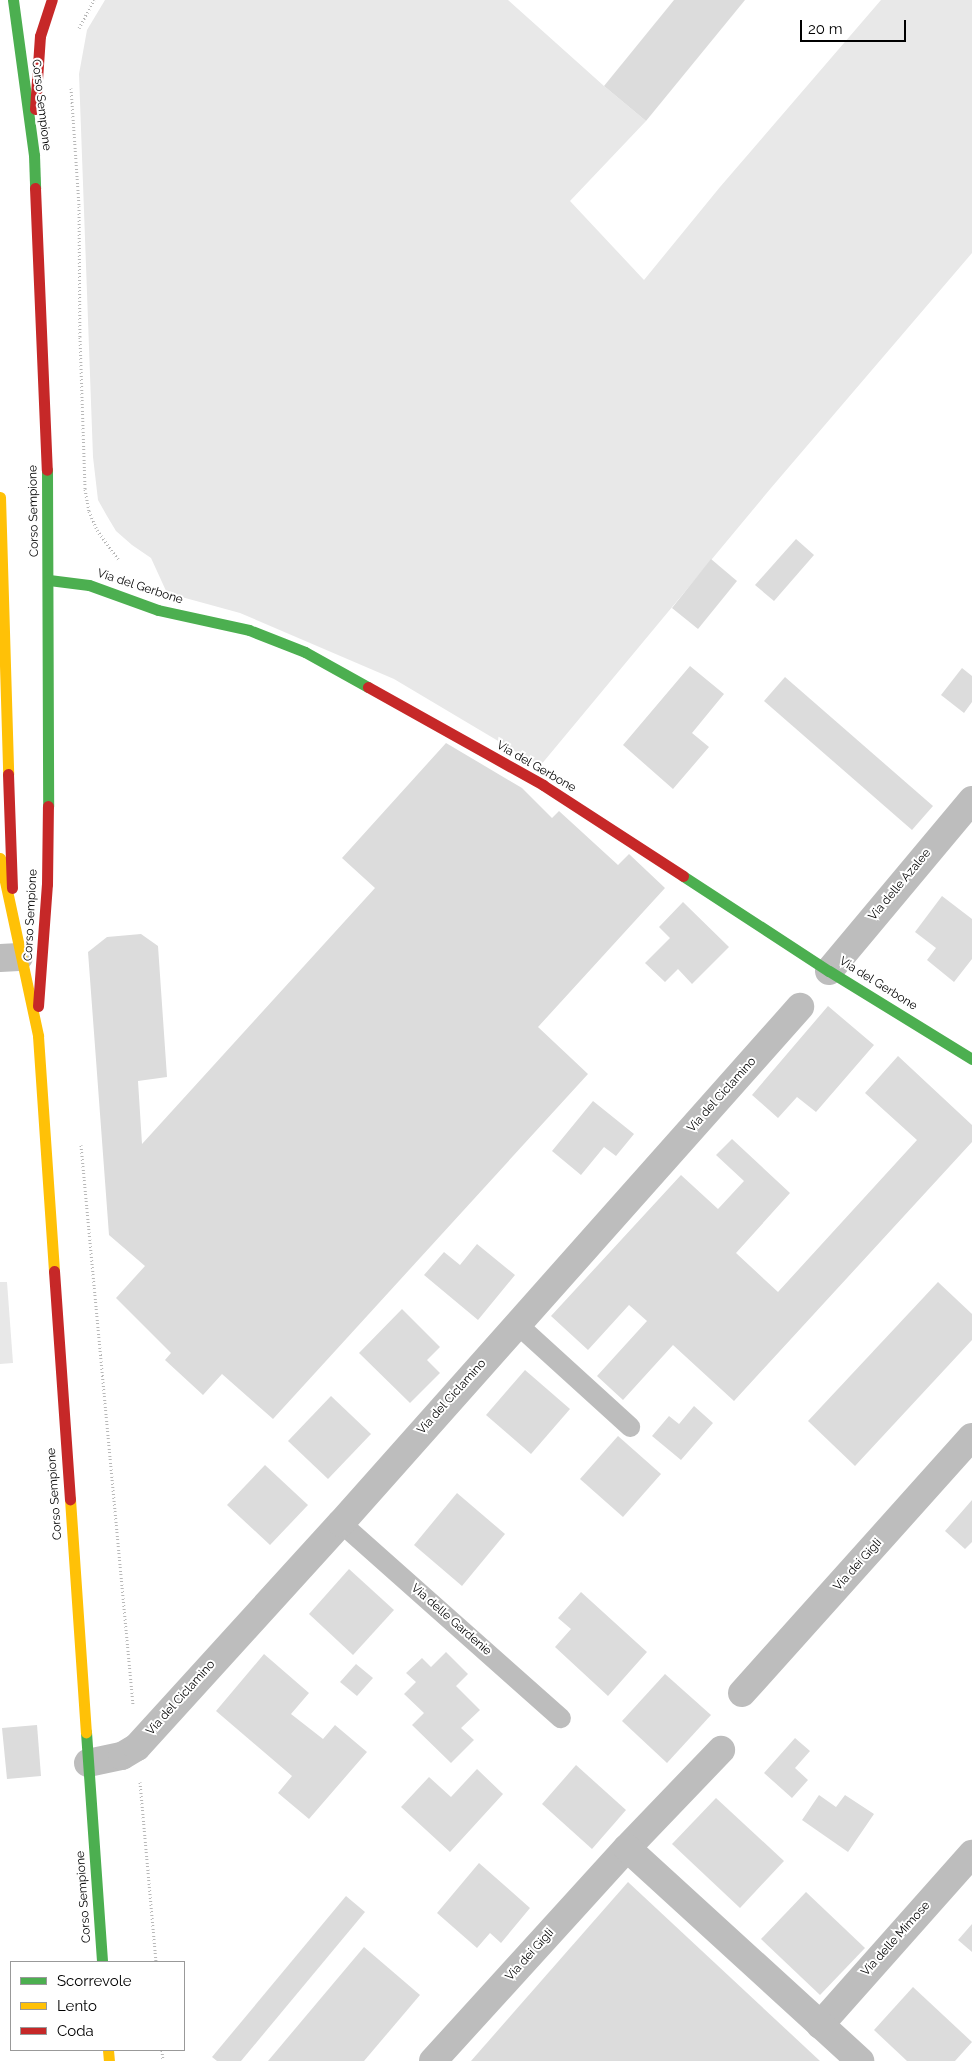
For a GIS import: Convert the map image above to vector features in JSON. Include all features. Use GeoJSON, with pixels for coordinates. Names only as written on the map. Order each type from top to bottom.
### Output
{"type":"FeatureCollection","features":[{"type":"Feature","properties":{"kind":"main road","name":"Corso Sempione"},"geometry":{"type":"LineString","coordinates":[[13,0],[34,155],[47,451],[49,580],[47,884],[43,960],[36,1023],[102,1961]]}},
{"type":"Feature","properties":{"kind":"main road"},"geometry":{"type":"LineString","coordinates":[[34,155],[37,59],[40,36],[52,0]]}},
{"type":"Feature","properties":{"kind":"main road"},"geometry":{"type":"LineString","coordinates":[[0,497],[13,927]]}},
{"type":"Feature","properties":{"kind":"main road","name":"Via del Gerbone"},"geometry":{"type":"LineString","coordinates":[[49,580],[89,584],[158,610],[257,633],[305,652],[543,785],[829,970],[972,1058]]}},
{"type":"Feature","properties":{"kind":"main road","name":"Corso Sempione"},"geometry":{"type":"LineString","coordinates":[[0,858],[13,927],[10,958],[36,1023]]}},
{"type":"Feature","properties":{"kind":"street","name":"Via delle Azalee"},"geometry":{"type":"LineString","coordinates":[[829,970],[972,800]]}},
{"type":"Feature","properties":{"kind":"street","name":"Via del Ciclamino"},"geometry":{"type":"LineString","coordinates":[[88,1763],[122,1756],[138,1747],[800,1007]]}},
{"type":"Feature","properties":{"kind":"street","name":"Via dei Gigli"},"geometry":{"type":"LineString","coordinates":[[742,1693],[972,1437]]}},
{"type":"Feature","properties":{"kind":"street","name":"Via dei Gigli"},"geometry":{"type":"LineString","coordinates":[[432,2061],[627,1848],[720,1750]]}},
{"type":"Feature","properties":{"kind":"street"},"geometry":{"type":"LineString","coordinates":[[627,1848],[860,2061]]}},
{"type":"Feature","properties":{"kind":"street","name":"Via delle Mimose"},"geometry":{"type":"LineString","coordinates":[[820,2025],[972,1854]]}},
{"type":"Feature","properties":{"kind":"lane"},"geometry":{"type":"LineString","coordinates":[[517,1324],[630,1428]]}},
{"type":"Feature","properties":{"kind":"lane","name":"Via delle Gardenie"},"geometry":{"type":"LineString","coordinates":[[340,1523],[561,1718]]}},
{"type":"Feature","properties":{"kind":"path"},"geometry":{"type":"LineString","coordinates":[[77,34],[94,0]]}},
{"type":"Feature","properties":{"kind":"path"},"geometry":{"type":"LineString","coordinates":[[71,85],[79,206],[80,337],[85,489],[90,512],[97,530],[122,564]]}},
{"type":"Feature","properties":{"kind":"path"},"geometry":{"type":"LineString","coordinates":[[80,1137],[134,1710]]}},
{"type":"Feature","properties":{"kind":"path"},"geometry":{"type":"LineString","coordinates":[[140,1774],[156,1961]]}},
{"type":"Feature","properties":{"kind":"shaded area"},"geometry":{"type":"Polygon","coordinates":[[[105,0],[508,0],[646,121],[570,201],[644,280],[720,187],[881,0],[972,0],[972,253],[771,488],[540,766],[394,679],[240,613],[167,593],[151,558],[116,531],[107,516],[98,500],[93,457],[79,74],[87,30],[105,0]]]}},
{"type":"Feature","properties":{"kind":"shaded area"},"geometry":{"type":"Polygon","coordinates":[[[0,1282],[7,1282],[13,1363],[0,1364],[0,1282]]]}},
{"type":"Feature","properties":{"kind":"building"},"geometry":{"type":"Polygon","coordinates":[[[674,0],[745,0],[646,121],[604,86],[674,0]]]}},
{"type":"Feature","properties":{"kind":"building"},"geometry":{"type":"Polygon","coordinates":[[[796,539],[814,555],[774,601],[755,585],[796,539]]]}},
{"type":"Feature","properties":{"kind":"building"},"geometry":{"type":"Polygon","coordinates":[[[711,559],[737,581],[698,629],[672,608],[711,559]]]}},
{"type":"Feature","properties":{"kind":"building"},"geometry":{"type":"Polygon","coordinates":[[[690,666],[724,694],[692,733],[709,747],[673,789],[623,745],[690,666]]]}},
{"type":"Feature","properties":{"kind":"building"},"geometry":{"type":"Polygon","coordinates":[[[962,668],[972,676],[972,702],[964,713],[941,695],[962,668]]]}},
{"type":"Feature","properties":{"kind":"building"},"geometry":{"type":"Polygon","coordinates":[[[785,677],[933,806],[912,830],[764,701],[785,677]]]}},
{"type":"Feature","properties":{"kind":"building"},"geometry":{"type":"Polygon","coordinates":[[[446,743],[522,788],[552,818],[559,811],[618,865],[629,854],[665,888],[538,1027],[588,1074],[273,1419],[222,1374],[203,1395],[165,1360],[171,1353],[116,1298],[145,1266],[109,1235],[88,952],[107,937],[141,934],[158,946],[167,1077],[138,1081],[142,1144],[375,888],[342,858],[446,743]]]}},
{"type":"Feature","properties":{"kind":"building"},"geometry":{"type":"Polygon","coordinates":[[[942,896],[972,919],[972,959],[954,982],[927,960],[936,948],[915,932],[942,896]]]}},
{"type":"Feature","properties":{"kind":"building"},"geometry":{"type":"Polygon","coordinates":[[[683,902],[729,947],[692,984],[678,969],[665,982],[645,963],[670,938],[659,927],[683,902]]]}},
{"type":"Feature","properties":{"kind":"building"},"geometry":{"type":"Polygon","coordinates":[[[828,1006],[874,1045],[816,1112],[797,1097],[778,1118],[752,1095],[828,1006]]]}},
{"type":"Feature","properties":{"kind":"building"},"geometry":{"type":"Polygon","coordinates":[[[898,1056],[972,1125],[972,1142],[734,1401],[673,1345],[623,1400],[597,1376],[647,1321],[629,1305],[588,1350],[551,1316],[681,1175],[718,1209],[744,1181],[716,1155],[732,1139],[790,1193],[736,1253],[778,1292],[917,1140],[865,1093],[898,1056]]]}},
{"type":"Feature","properties":{"kind":"building"},"geometry":{"type":"Polygon","coordinates":[[[593,1101],[634,1134],[616,1156],[604,1147],[581,1175],[552,1151],[593,1101]]]}},
{"type":"Feature","properties":{"kind":"building"},"geometry":{"type":"Polygon","coordinates":[[[477,1244],[515,1275],[478,1320],[424,1275],[444,1252],[460,1265],[477,1244]]]}},
{"type":"Feature","properties":{"kind":"building"},"geometry":{"type":"Polygon","coordinates":[[[938,1282],[972,1314],[972,1340],[855,1466],[808,1421],[938,1282]]]}},
{"type":"Feature","properties":{"kind":"building"},"geometry":{"type":"Polygon","coordinates":[[[402,1309],[440,1347],[427,1360],[440,1373],[410,1403],[359,1353],[402,1309]]]}},
{"type":"Feature","properties":{"kind":"building"},"geometry":{"type":"Polygon","coordinates":[[[525,1370],[570,1409],[531,1454],[486,1415],[525,1370]]]}},
{"type":"Feature","properties":{"kind":"building"},"geometry":{"type":"Polygon","coordinates":[[[331,1396],[371,1434],[328,1479],[288,1441],[331,1396]]]}},
{"type":"Feature","properties":{"kind":"building"},"geometry":{"type":"Polygon","coordinates":[[[694,1406],[713,1423],[681,1460],[652,1436],[669,1416],[679,1424],[694,1406]]]}},
{"type":"Feature","properties":{"kind":"building"},"geometry":{"type":"Polygon","coordinates":[[[618,1436],[661,1474],[623,1517],[580,1479],[618,1436]]]}},
{"type":"Feature","properties":{"kind":"building"},"geometry":{"type":"Polygon","coordinates":[[[265,1465],[308,1505],[270,1545],[227,1505],[265,1465]]]}},
{"type":"Feature","properties":{"kind":"building"},"geometry":{"type":"Polygon","coordinates":[[[457,1493],[505,1534],[462,1586],[414,1545],[457,1493]]]}},
{"type":"Feature","properties":{"kind":"building"},"geometry":{"type":"Polygon","coordinates":[[[972,1500],[972,1542],[965,1549],[945,1531],[972,1500]]]}},
{"type":"Feature","properties":{"kind":"building"},"geometry":{"type":"Polygon","coordinates":[[[349,1569],[394,1610],[353,1655],[309,1614],[349,1569]]]}},
{"type":"Feature","properties":{"kind":"building"},"geometry":{"type":"Polygon","coordinates":[[[581,1592],[647,1652],[608,1696],[555,1647],[571,1629],[558,1618],[581,1592]]]}},
{"type":"Feature","properties":{"kind":"building"},"geometry":{"type":"Polygon","coordinates":[[[446,1652],[468,1674],[456,1686],[480,1710],[461,1728],[474,1740],[451,1763],[412,1725],[424,1713],[404,1694],[416,1682],[406,1673],[422,1658],[431,1667],[446,1652]]]}},
{"type":"Feature","properties":{"kind":"building"},"geometry":{"type":"Polygon","coordinates":[[[264,1654],[309,1693],[291,1714],[323,1739],[335,1725],[367,1752],[309,1819],[278,1793],[292,1776],[216,1711],[264,1654]]]}},
{"type":"Feature","properties":{"kind":"building"},"geometry":{"type":"Polygon","coordinates":[[[356,1664],[373,1678],[357,1696],[340,1682],[356,1664]]]}},
{"type":"Feature","properties":{"kind":"building"},"geometry":{"type":"Polygon","coordinates":[[[665,1674],[711,1715],[667,1763],[622,1721],[665,1674]]]}},
{"type":"Feature","properties":{"kind":"building"},"geometry":{"type":"Polygon","coordinates":[[[37,1725],[41,1776],[7,1779],[2,1728],[37,1725]]]}},
{"type":"Feature","properties":{"kind":"building"},"geometry":{"type":"Polygon","coordinates":[[[795,1738],[810,1751],[795,1768],[808,1780],[792,1798],[764,1773],[795,1738]]]}},
{"type":"Feature","properties":{"kind":"building"},"geometry":{"type":"Polygon","coordinates":[[[576,1765],[626,1810],[592,1849],[542,1804],[576,1765]]]}},
{"type":"Feature","properties":{"kind":"building"},"geometry":{"type":"Polygon","coordinates":[[[477,1769],[503,1794],[450,1852],[401,1807],[429,1777],[451,1797],[477,1769]]]}},
{"type":"Feature","properties":{"kind":"building"},"geometry":{"type":"Polygon","coordinates":[[[819,1795],[836,1807],[845,1795],[874,1814],[848,1852],[802,1820],[819,1795]]]}},
{"type":"Feature","properties":{"kind":"building"},"geometry":{"type":"Polygon","coordinates":[[[716,1798],[784,1861],[740,1908],[672,1844],[716,1798]]]}},
{"type":"Feature","properties":{"kind":"building"},"geometry":{"type":"Polygon","coordinates":[[[479,1863],[530,1908],[501,1943],[490,1933],[477,1948],[437,1913],[479,1863]]]}},
{"type":"Feature","properties":{"kind":"building"},"geometry":{"type":"Polygon","coordinates":[[[628,1882],[820,2061],[471,2061],[628,1882]]]}},
{"type":"Feature","properties":{"kind":"building"},"geometry":{"type":"Polygon","coordinates":[[[806,1892],[865,1948],[820,1995],[761,1939],[806,1892]]]}},
{"type":"Feature","properties":{"kind":"building"},"geometry":{"type":"Polygon","coordinates":[[[346,1896],[365,1912],[241,2061],[217,2061],[212,2057],[346,1896]]]}},
{"type":"Feature","properties":{"kind":"building"},"geometry":{"type":"Polygon","coordinates":[[[972,1924],[972,1952],[958,1940],[972,1924]]]}},
{"type":"Feature","properties":{"kind":"building"},"geometry":{"type":"Polygon","coordinates":[[[364,1947],[420,1995],[364,2061],[268,2061],[364,1947]]]}},
{"type":"Feature","properties":{"kind":"building"},"geometry":{"type":"Polygon","coordinates":[[[913,1987],[972,2042],[955,2061],[907,2061],[874,2030],[913,1987]]]}},
{"type":"Feature","properties":{"kind":"traffic: fast"},"geometry":{"type":"LineString","coordinates":[[13,0],[34,155],[35,188]]}},
{"type":"Feature","properties":{"kind":"traffic: fast"},"geometry":{"type":"LineString","coordinates":[[47,470],[48,806]]}},
{"type":"Feature","properties":{"kind":"traffic: fast"},"geometry":{"type":"LineString","coordinates":[[49,580],[89,585],[158,610],[249,630],[305,652],[368,687]]}},
{"type":"Feature","properties":{"kind":"traffic: fast"},"geometry":{"type":"LineString","coordinates":[[683,876],[829,971],[972,1059]]}},
{"type":"Feature","properties":{"kind":"traffic: fast"},"geometry":{"type":"LineString","coordinates":[[86,1732],[102,1961]]}},
{"type":"Feature","properties":{"kind":"traffic: slow"},"geometry":{"type":"LineString","coordinates":[[0,497],[8,774]]}},
{"type":"Feature","properties":{"kind":"traffic: slow"},"geometry":{"type":"LineString","coordinates":[[0,858],[38,1036],[54,1271]]}},
{"type":"Feature","properties":{"kind":"traffic: slow"},"geometry":{"type":"LineString","coordinates":[[70,1499],[86,1732]]}},
{"type":"Feature","properties":{"kind":"traffic: slow"},"geometry":{"type":"LineString","coordinates":[[108,2051],[109,2061]]}},
{"type":"Feature","properties":{"kind":"traffic: jam"},"geometry":{"type":"LineString","coordinates":[[35,109],[40,36],[52,0]]}},
{"type":"Feature","properties":{"kind":"traffic: jam"},"geometry":{"type":"LineString","coordinates":[[35,188],[47,470]]}},
{"type":"Feature","properties":{"kind":"traffic: jam"},"geometry":{"type":"LineString","coordinates":[[368,687],[543,785],[683,876]]}},
{"type":"Feature","properties":{"kind":"traffic: jam"},"geometry":{"type":"LineString","coordinates":[[8,774],[12,888]]}},
{"type":"Feature","properties":{"kind":"traffic: jam"},"geometry":{"type":"LineString","coordinates":[[38,1006],[47,884],[48,806]]}},
{"type":"Feature","properties":{"kind":"traffic: jam"},"geometry":{"type":"LineString","coordinates":[[54,1271],[70,1499]]}}]}
